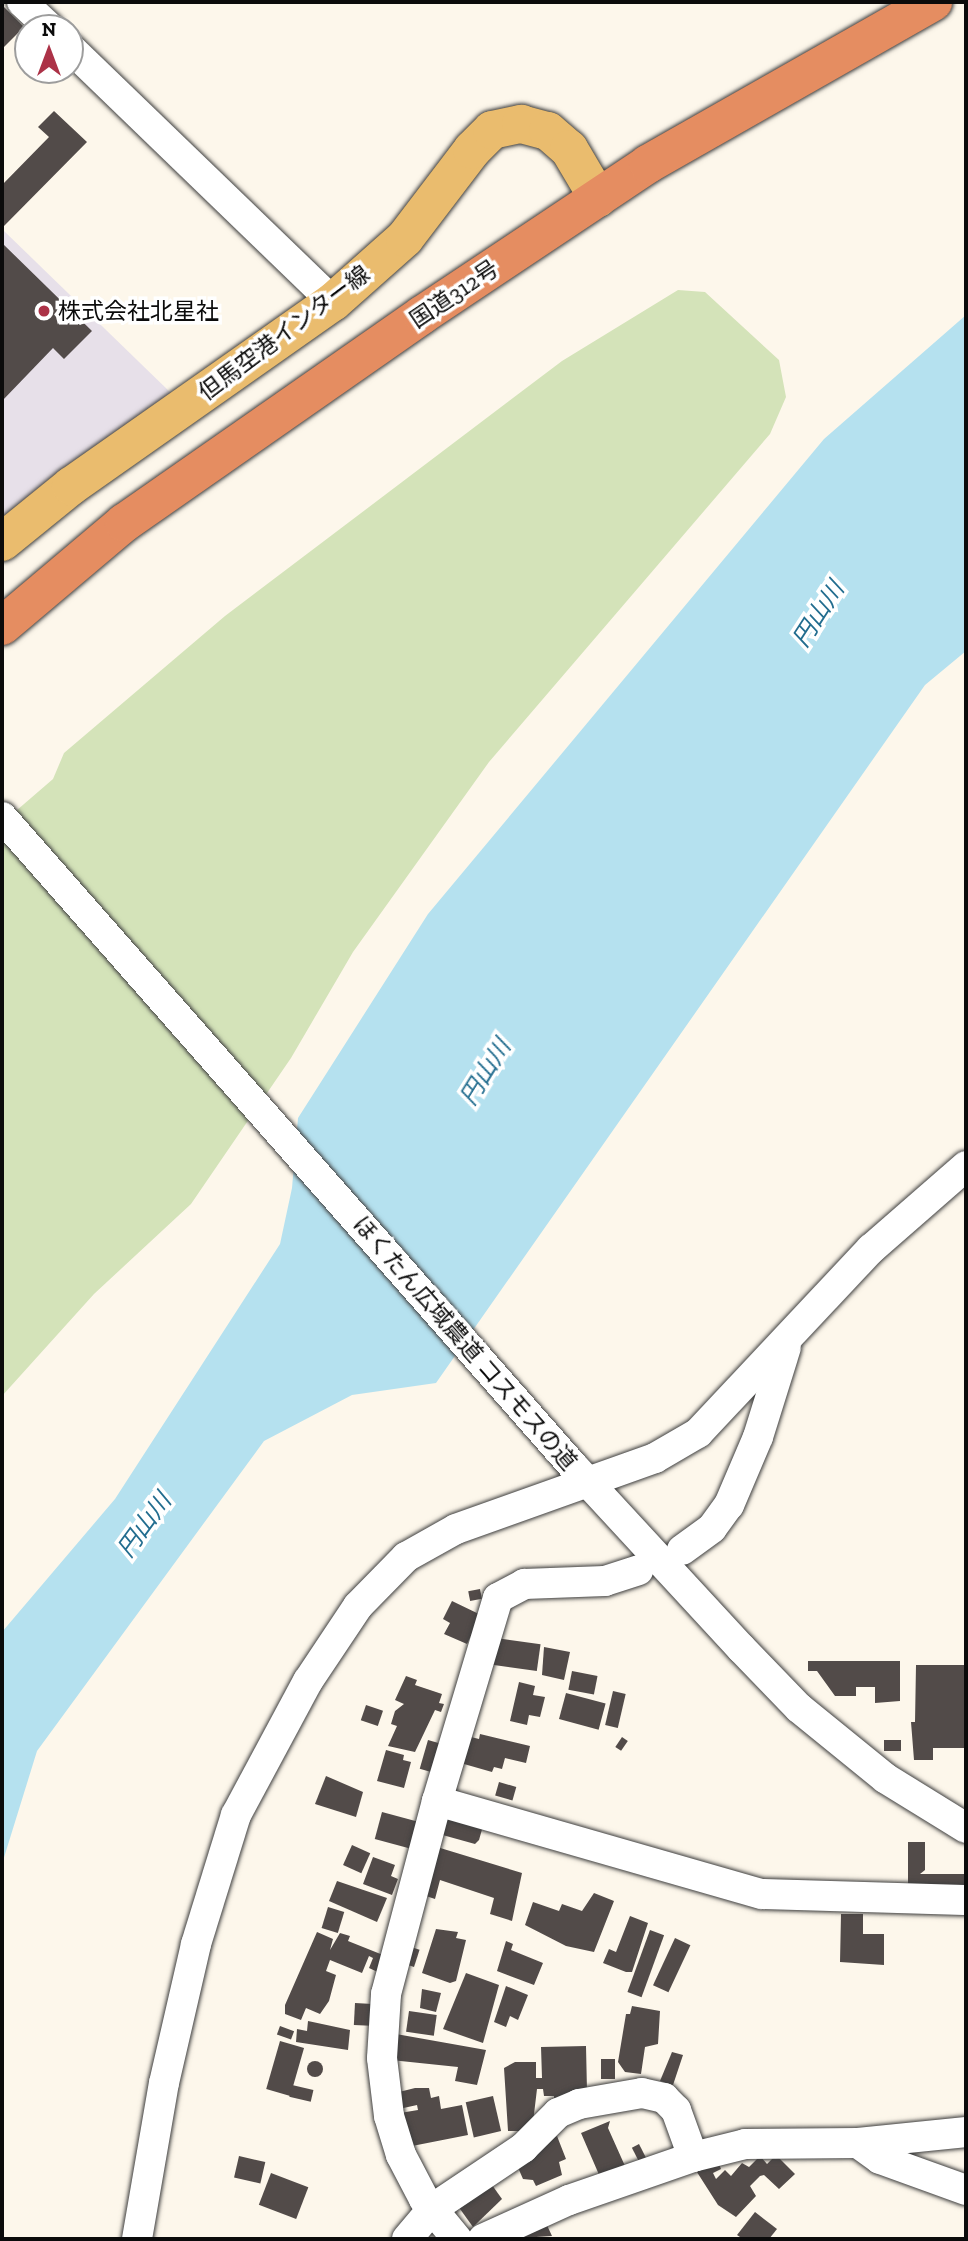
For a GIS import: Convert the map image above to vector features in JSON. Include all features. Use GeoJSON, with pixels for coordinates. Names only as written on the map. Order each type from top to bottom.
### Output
{"type":"FeatureCollection","features":[{"type":"Feature","properties":{"kind":"highway","name":"国道312号"},"geometry":{"type":"LineString","coordinates":[[2,626],[124,523],[232,444],[648,164],[933,2]]}},
{"type":"Feature","properties":{"kind":"main road","name":"但馬空港インター線"},"geometry":{"type":"LineString","coordinates":[[2,542],[71,486],[333,302],[405,238],[472,150],[492,130],[521,124],[548,131],[569,149],[598,198]]}},
{"type":"Feature","properties":{"kind":"street"},"geometry":{"type":"LineString","coordinates":[[22,2],[35,14]]}},
{"type":"Feature","properties":{"kind":"street"},"geometry":{"type":"LineString","coordinates":[[84,62],[333,302]]}},
{"type":"Feature","properties":{"kind":"street","name":"ほくたん広域農道 コスモスの道"},"geometry":{"type":"LineString","coordinates":[[2,817],[581,1475],[799,1708],[884,1778],[966,1828]]}},
{"type":"Feature","properties":{"kind":"street"},"geometry":{"type":"LineString","coordinates":[[137,2239],[164,2083],[206,1900],[236,1815],[312,1675],[358,1606],[406,1558],[456,1529],[511,1506],[556,1497],[581,1475],[656,1458],[698,1433],[786,1345],[871,1250],[966,1166]]}},
{"type":"Feature","properties":{"kind":"street"},"geometry":{"type":"LineString","coordinates":[[682,1550],[712,1528],[729,1505],[758,1437],[786,1345]]}},
{"type":"Feature","properties":{"kind":"street"},"geometry":{"type":"LineString","coordinates":[[457,2239],[432,2209],[401,2155],[389,2116],[382,2058],[386,1994],[437,1801],[498,1598],[524,1584],[592,1582],[638,1570]]}},
{"type":"Feature","properties":{"kind":"street"},"geometry":{"type":"LineString","coordinates":[[437,1801],[762,1894],[966,1900]]}},
{"type":"Feature","properties":{"kind":"street"},"geometry":{"type":"LineString","coordinates":[[407,2239],[432,2209],[523,2148],[558,2113],[618,2095],[656,2094],[671,2103],[693,2157]]}},
{"type":"Feature","properties":{"kind":"street"},"geometry":{"type":"LineString","coordinates":[[483,2239],[569,2200],[693,2157],[745,2144],[858,2143],[966,2132]]}},
{"type":"Feature","properties":{"kind":"street"},"geometry":{"type":"LineString","coordinates":[[858,2143],[880,2159],[966,2190]]}},
{"type":"Feature","properties":{"kind":"shaded area","name":"株式会社北星社"},"geometry":{"type":"Polygon","coordinates":[[[2,229],[171,393],[2,531],[2,229]]]}},
{"type":"Feature","properties":{"kind":"green space"},"geometry":{"type":"Polygon","coordinates":[[[678,290],[705,292],[779,360],[786,397],[770,434],[489,762],[353,952],[291,1058],[191,1204],[94,1294],[2,1396],[2,823],[53,779],[64,753],[225,616],[562,361],[678,290]]]}},
{"type":"Feature","properties":{"kind":"water","name":"円山川"},"geometry":{"type":"Polygon","coordinates":[[[966,315],[966,651],[925,685],[436,1383],[352,1395],[264,1441],[37,1751],[2,1864],[2,1632],[115,1499],[280,1244],[292,1188],[298,1118],[428,914],[824,439],[966,315]]]}},
{"type":"Feature","properties":{"kind":"building"},"geometry":{"type":"Polygon","coordinates":[[[2,5],[14,17],[14,37],[2,49],[2,5]]]}},
{"type":"Feature","properties":{"kind":"building"},"geometry":{"type":"Polygon","coordinates":[[[54,111],[87,142],[4,226],[2,185],[49,137],[38,127],[54,111]]]}},
{"type":"Feature","properties":{"kind":"building"},"geometry":{"type":"Polygon","coordinates":[[[2,243],[92,331],[64,359],[53,348],[2,401],[2,243]]]}},
{"type":"Feature","properties":{"kind":"building"},"geometry":{"type":"Polygon","coordinates":[[[480,1589],[482,1599],[470,1601],[468,1591],[480,1589]]]}},
{"type":"Feature","properties":{"kind":"building"},"geometry":{"type":"Polygon","coordinates":[[[452,1601],[481,1615],[467,1644],[444,1634],[450,1623],[443,1619],[452,1601]]]}},
{"type":"Feature","properties":{"kind":"building"},"geometry":{"type":"Polygon","coordinates":[[[496,1638],[541,1644],[537,1671],[492,1665],[496,1638]]]}},
{"type":"Feature","properties":{"kind":"building"},"geometry":{"type":"Polygon","coordinates":[[[544,1647],[570,1652],[564,1680],[542,1675],[544,1647]]]}},
{"type":"Feature","properties":{"kind":"building"},"geometry":{"type":"Polygon","coordinates":[[[808,1661],[900,1661],[900,1701],[875,1703],[875,1687],[856,1687],[856,1696],[835,1696],[817,1671],[808,1671],[808,1661]]]}},
{"type":"Feature","properties":{"kind":"building"},"geometry":{"type":"Polygon","coordinates":[[[916,1665],[966,1665],[966,1748],[933,1748],[933,1760],[914,1760],[911,1722],[915,1722],[916,1665]]]}},
{"type":"Feature","properties":{"kind":"building"},"geometry":{"type":"Polygon","coordinates":[[[572,1671],[598,1676],[594,1695],[568,1690],[572,1671]]]}},
{"type":"Feature","properties":{"kind":"building"},"geometry":{"type":"Polygon","coordinates":[[[406,1676],[417,1680],[415,1685],[442,1694],[439,1703],[444,1704],[441,1712],[435,1710],[415,1752],[388,1746],[397,1726],[391,1724],[395,1711],[404,1704],[395,1700],[406,1676]]]}},
{"type":"Feature","properties":{"kind":"building"},"geometry":{"type":"Polygon","coordinates":[[[519,1682],[535,1686],[533,1695],[545,1697],[540,1717],[529,1715],[527,1725],[510,1721],[519,1682]]]}},
{"type":"Feature","properties":{"kind":"building"},"geometry":{"type":"Polygon","coordinates":[[[613,1691],[626,1694],[618,1728],[605,1725],[613,1691]]]}},
{"type":"Feature","properties":{"kind":"building"},"geometry":{"type":"Polygon","coordinates":[[[566,1693],[606,1704],[599,1730],[559,1719],[566,1693]]]}},
{"type":"Feature","properties":{"kind":"building"},"geometry":{"type":"Polygon","coordinates":[[[366,1705],[383,1711],[378,1726],[361,1720],[366,1705]]]}},
{"type":"Feature","properties":{"kind":"building"},"geometry":{"type":"Polygon","coordinates":[[[480,1734],[530,1746],[526,1763],[505,1758],[502,1769],[494,1767],[492,1772],[457,1762],[463,1735],[479,1739],[480,1734]]]}},
{"type":"Feature","properties":{"kind":"building"},"geometry":{"type":"Polygon","coordinates":[[[622,1737],[628,1741],[621,1751],[615,1747],[622,1737]]]}},
{"type":"Feature","properties":{"kind":"building"},"geometry":{"type":"Polygon","coordinates":[[[428,1740],[445,1745],[437,1774],[420,1769],[428,1740]]]}},
{"type":"Feature","properties":{"kind":"building"},"geometry":{"type":"Polygon","coordinates":[[[884,1740],[901,1740],[901,1751],[884,1751],[884,1740]]]}},
{"type":"Feature","properties":{"kind":"building"},"geometry":{"type":"Polygon","coordinates":[[[386,1750],[404,1755],[403,1760],[411,1762],[404,1788],[377,1781],[386,1750]]]}},
{"type":"Feature","properties":{"kind":"building"},"geometry":{"type":"Polygon","coordinates":[[[326,1776],[363,1792],[356,1817],[315,1804],[326,1776]]]}},
{"type":"Feature","properties":{"kind":"building"},"geometry":{"type":"Polygon","coordinates":[[[499,1782],[516,1787],[512,1800],[495,1795],[499,1782]]]}},
{"type":"Feature","properties":{"kind":"building"},"geometry":{"type":"Polygon","coordinates":[[[382,1812],[427,1824],[420,1851],[375,1839],[382,1812]]]}},
{"type":"Feature","properties":{"kind":"building"},"geometry":{"type":"Polygon","coordinates":[[[446,1815],[483,1826],[479,1840],[475,1844],[439,1834],[446,1815]]]}},
{"type":"Feature","properties":{"kind":"building"},"geometry":{"type":"Polygon","coordinates":[[[908,1842],[925,1842],[925,1870],[920,1874],[966,1874],[966,1891],[908,1891],[908,1842]]]}},
{"type":"Feature","properties":{"kind":"building"},"geometry":{"type":"Polygon","coordinates":[[[352,1845],[370,1853],[361,1873],[343,1865],[352,1845]]]}},
{"type":"Feature","properties":{"kind":"building"},"geometry":{"type":"Polygon","coordinates":[[[437,1847],[522,1873],[512,1921],[490,1914],[494,1898],[440,1880],[435,1899],[423,1895],[437,1847]]]}},
{"type":"Feature","properties":{"kind":"building"},"geometry":{"type":"Polygon","coordinates":[[[373,1857],[395,1865],[391,1876],[398,1879],[392,1895],[363,1884],[373,1857]]]}},
{"type":"Feature","properties":{"kind":"building"},"geometry":{"type":"Polygon","coordinates":[[[337,1881],[387,1898],[377,1922],[329,1901],[337,1881]]]}},
{"type":"Feature","properties":{"kind":"building"},"geometry":{"type":"Polygon","coordinates":[[[594,1893],[614,1901],[594,1952],[566,1946],[525,1925],[533,1902],[559,1911],[562,1904],[582,1911],[594,1893]]]}},
{"type":"Feature","properties":{"kind":"building"},"geometry":{"type":"Polygon","coordinates":[[[328,1907],[344,1912],[338,1933],[322,1928],[328,1907]]]}},
{"type":"Feature","properties":{"kind":"building"},"geometry":{"type":"Polygon","coordinates":[[[841,1914],[863,1914],[863,1934],[884,1934],[884,1965],[840,1962],[841,1914]]]}},
{"type":"Feature","properties":{"kind":"building"},"geometry":{"type":"Polygon","coordinates":[[[630,1916],[648,1923],[632,1972],[626,1972],[603,1963],[609,1949],[616,1952],[630,1916]]]}},
{"type":"Feature","properties":{"kind":"building"},"geometry":{"type":"Polygon","coordinates":[[[436,1929],[458,1932],[456,1938],[466,1940],[456,1981],[450,1983],[422,1973],[436,1929]]]}},
{"type":"Feature","properties":{"kind":"building"},"geometry":{"type":"Polygon","coordinates":[[[650,1930],[664,1935],[642,1997],[627,1992],[650,1930]]]}},
{"type":"Feature","properties":{"kind":"building"},"geometry":{"type":"Polygon","coordinates":[[[317,1932],[333,1939],[330,1950],[340,1933],[350,1936],[348,1941],[388,1957],[382,1974],[369,1968],[373,1958],[369,1956],[362,1973],[330,1960],[326,1971],[336,1975],[329,2001],[320,2014],[306,2008],[301,2020],[285,2014],[285,2005],[317,1932]]]}},
{"type":"Feature","properties":{"kind":"building"},"geometry":{"type":"Polygon","coordinates":[[[675,1938],[690,1945],[668,1992],[653,1985],[675,1938]]]}},
{"type":"Feature","properties":{"kind":"building"},"geometry":{"type":"Polygon","coordinates":[[[506,1941],[513,1944],[511,1950],[543,1963],[534,1985],[497,1971],[506,1941]]]}},
{"type":"Feature","properties":{"kind":"building"},"geometry":{"type":"Polygon","coordinates":[[[411,1947],[420,1950],[414,1967],[405,1964],[411,1947]]]}},
{"type":"Feature","properties":{"kind":"building"},"geometry":{"type":"Polygon","coordinates":[[[466,1973],[499,1985],[483,2043],[443,2029],[466,1973]]]}},
{"type":"Feature","properties":{"kind":"building"},"geometry":{"type":"Polygon","coordinates":[[[506,1986],[528,1995],[518,2020],[510,2016],[506,2027],[494,2022],[506,1986]]]}},
{"type":"Feature","properties":{"kind":"building"},"geometry":{"type":"Polygon","coordinates":[[[422,1989],[441,1993],[436,2012],[420,2008],[422,1989]]]}},
{"type":"Feature","properties":{"kind":"building"},"geometry":{"type":"Polygon","coordinates":[[[355,2003],[377,2004],[376,2026],[354,2025],[355,2003]]]}},
{"type":"Feature","properties":{"kind":"building"},"geometry":{"type":"Polygon","coordinates":[[[632,2006],[660,2011],[658,2044],[645,2047],[641,2074],[625,2072],[618,2062],[626,2014],[630,2014],[632,2006]]]}},
{"type":"Feature","properties":{"kind":"building"},"geometry":{"type":"Polygon","coordinates":[[[409,2011],[437,2015],[434,2036],[406,2032],[409,2011]]]}},
{"type":"Feature","properties":{"kind":"building"},"geometry":{"type":"Polygon","coordinates":[[[308,2021],[350,2030],[348,2050],[296,2042],[297,2029],[307,2031],[308,2021]]]}},
{"type":"Feature","properties":{"kind":"building"},"geometry":{"type":"Polygon","coordinates":[[[280,2026],[294,2031],[291,2040],[277,2034],[280,2026]]]}},
{"type":"Feature","properties":{"kind":"building"},"geometry":{"type":"Polygon","coordinates":[[[396,2034],[486,2050],[477,2085],[455,2081],[458,2067],[391,2060],[396,2034]]]}},
{"type":"Feature","properties":{"kind":"building"},"geometry":{"type":"Polygon","coordinates":[[[280,2041],[304,2048],[290,2096],[266,2089],[280,2041]]]}},
{"type":"Feature","properties":{"kind":"building"},"geometry":{"type":"Polygon","coordinates":[[[586,2046],[587,2091],[554,2100],[554,2096],[544,2096],[543,2089],[537,2089],[532,2131],[508,2131],[504,2068],[515,2062],[536,2062],[536,2078],[542,2078],[541,2047],[586,2046]]]}},
{"type":"Feature","properties":{"kind":"building"},"geometry":{"type":"Polygon","coordinates":[[[672,2052],[683,2055],[673,2085],[660,2081],[672,2052]]]}},
{"type":"Feature","properties":{"kind":"building"},"geometry":{"type":"Polygon","coordinates":[[[601,2059],[615,2059],[615,2079],[601,2079],[601,2059]]]}},
{"type":"Feature","properties":{"kind":"building"},"geometry":{"type":"Polygon","coordinates":[[[315,2061],[323,2069],[315,2077],[307,2069],[315,2061]]]}},
{"type":"Feature","properties":{"kind":"building"},"geometry":{"type":"Polygon","coordinates":[[[292,2085],[313,2090],[311,2102],[289,2097],[292,2085]]]}},
{"type":"Feature","properties":{"kind":"building"},"geometry":{"type":"Polygon","coordinates":[[[429,2088],[431,2098],[439,2096],[441,2109],[462,2105],[468,2135],[407,2147],[400,2113],[418,2110],[417,2105],[399,2109],[395,2093],[429,2088]]]}},
{"type":"Feature","properties":{"kind":"building"},"geometry":{"type":"Polygon","coordinates":[[[493,2096],[501,2131],[474,2137],[466,2102],[493,2096]]]}},
{"type":"Feature","properties":{"kind":"building"},"geometry":{"type":"Polygon","coordinates":[[[610,2121],[608,2128],[625,2166],[600,2177],[581,2133],[610,2121]]]}},
{"type":"Feature","properties":{"kind":"building"},"geometry":{"type":"Polygon","coordinates":[[[557,2136],[566,2159],[559,2162],[562,2175],[536,2186],[533,2180],[523,2179],[516,2163],[532,2147],[557,2136]]]}},
{"type":"Feature","properties":{"kind":"building"},"geometry":{"type":"Polygon","coordinates":[[[639,2144],[646,2158],[639,2162],[632,2148],[639,2144]]]}},
{"type":"Feature","properties":{"kind":"building"},"geometry":{"type":"Polygon","coordinates":[[[776,2155],[795,2174],[779,2189],[764,2175],[760,2176],[750,2186],[756,2196],[736,2217],[718,2205],[695,2169],[718,2161],[721,2169],[713,2173],[716,2179],[725,2170],[731,2176],[742,2163],[749,2167],[760,2156],[767,2164],[776,2155]]]}},
{"type":"Feature","properties":{"kind":"building"},"geometry":{"type":"Polygon","coordinates":[[[239,2156],[265,2162],[260,2184],[234,2177],[239,2156]]]}},
{"type":"Feature","properties":{"kind":"building"},"geometry":{"type":"Polygon","coordinates":[[[271,2173],[308,2187],[296,2219],[259,2205],[271,2173]]]}},
{"type":"Feature","properties":{"kind":"building"},"geometry":{"type":"Polygon","coordinates":[[[487,2178],[502,2199],[473,2227],[455,2202],[487,2178]]]}},
{"type":"Feature","properties":{"kind":"building"},"geometry":{"type":"Polygon","coordinates":[[[755,2212],[777,2229],[769,2239],[743,2239],[737,2235],[755,2212]]]}},
{"type":"Feature","properties":{"kind":"building"},"geometry":{"type":"Polygon","coordinates":[[[545,2221],[552,2236],[502,2239],[545,2221]]]}},
{"type":"Feature","properties":{"kind":"place","name":"株式会社北星社"},"geometry":{"type":"Point","coordinates":[44,311]}}]}
